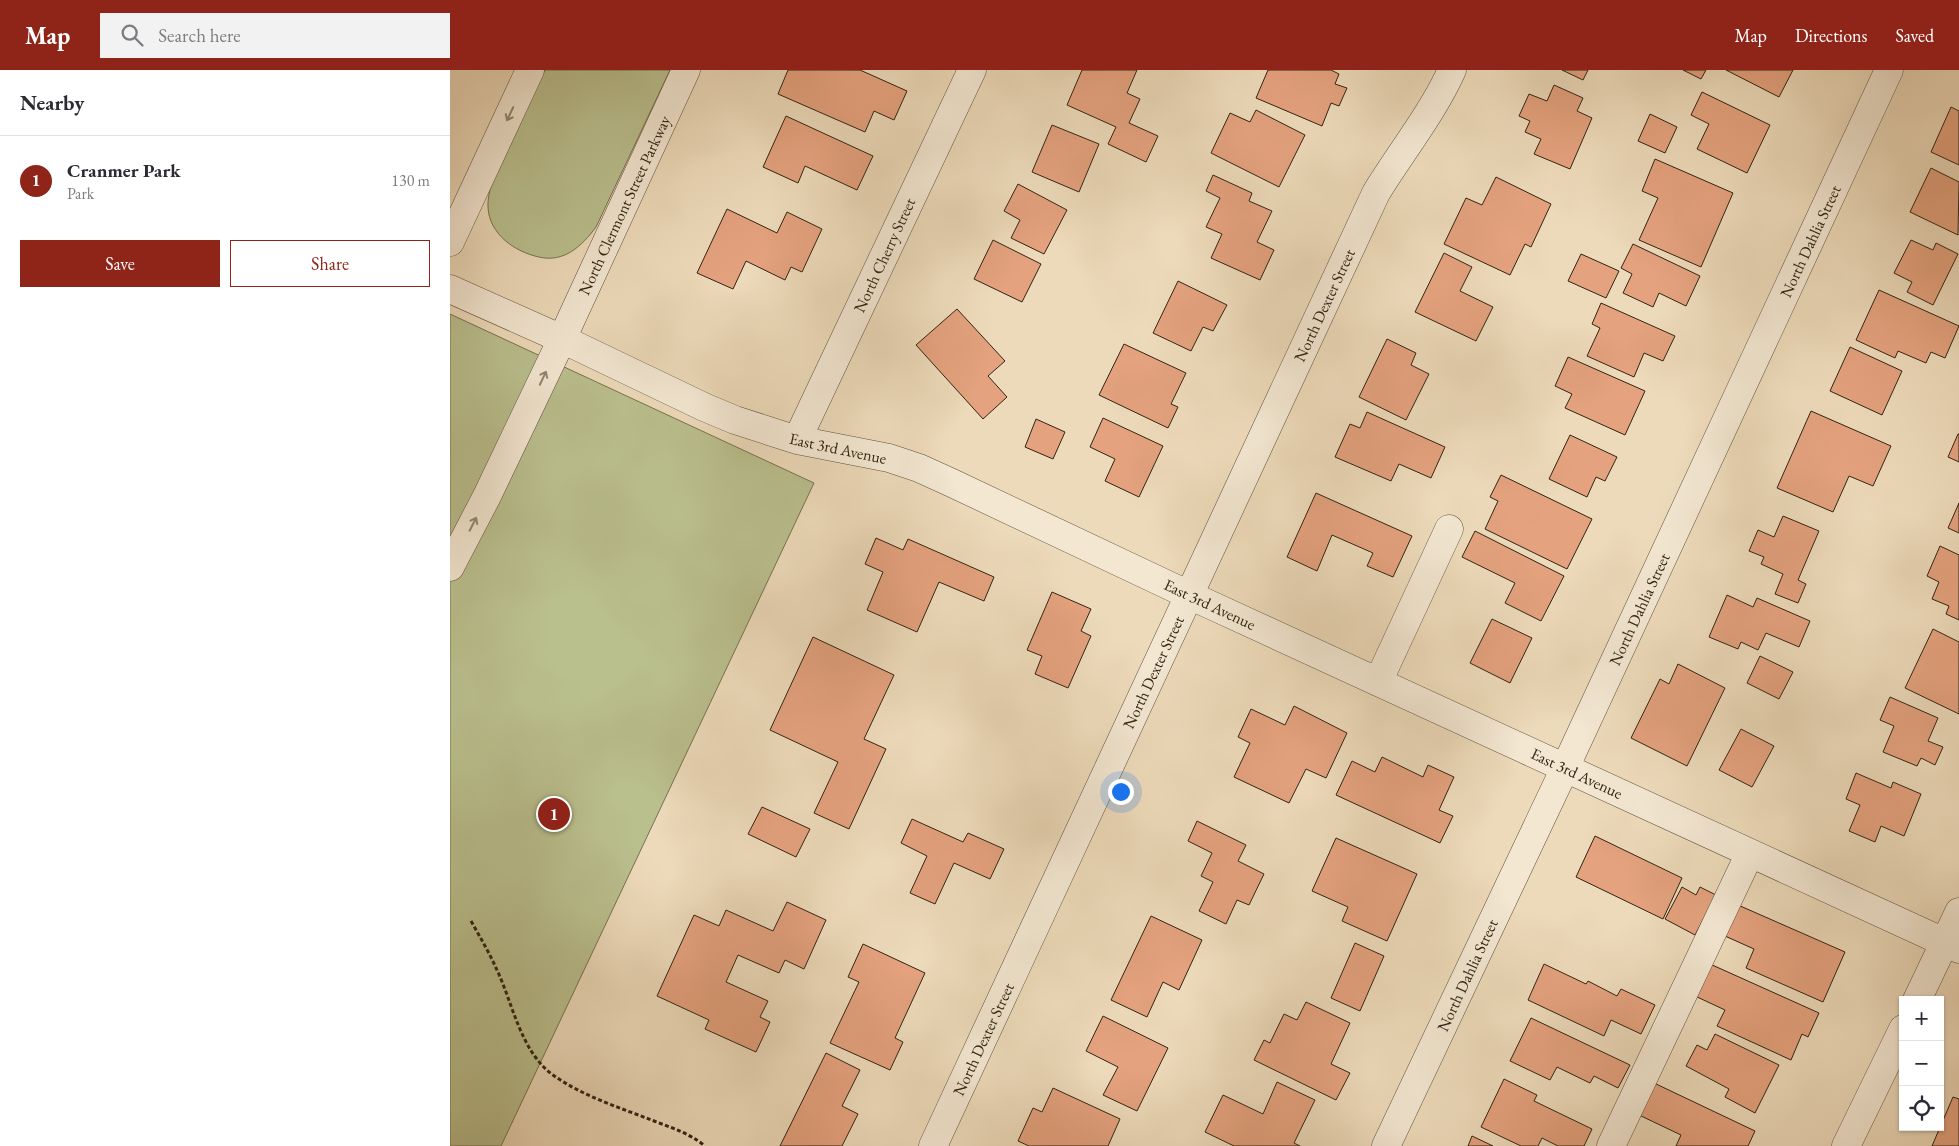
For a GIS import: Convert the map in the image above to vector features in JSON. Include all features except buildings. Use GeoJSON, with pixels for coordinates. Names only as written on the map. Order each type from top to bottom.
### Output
{"type":"FeatureCollection","features":[{"type":"Feature","properties":{"kind":"street"},"geometry":{"type":"LineString","coordinates":[[450,242],[530,70]]}},
{"type":"Feature","properties":{"kind":"street","name":"North Clermont Street Parkway"},"geometry":{"type":"LineString","coordinates":[[450,567],[487,496],[562,339],[686,70]]}},
{"type":"Feature","properties":{"kind":"street","name":"North Cherry Street"},"geometry":{"type":"LineString","coordinates":[[797,440],[972,70]]}},
{"type":"Feature","properties":{"kind":"street","name":"North Dexter Street"},"geometry":{"type":"LineString","coordinates":[[933,1146],[1376,194],[1394,162],[1428,116],[1452,70]]}},
{"type":"Feature","properties":{"kind":"street","name":"North Dahlia Street"},"geometry":{"type":"LineString","coordinates":[[1386,1146],[1565,768],[1889,70]]}},
{"type":"Feature","properties":{"kind":"street","name":"East 3rd Avenue"},"geometry":{"type":"LineString","coordinates":[[450,289],[562,339],[704,408],[734,420],[797,440],[863,452],[918,468],[1952,946]]}},
{"type":"Feature","properties":{"kind":"street"},"geometry":{"type":"LineString","coordinates":[[1378,682],[1449,529]]}},
{"type":"Feature","properties":{"kind":"street"},"geometry":{"type":"LineString","coordinates":[[1611,1146],[1750,853]]}},
{"type":"Feature","properties":{"kind":"street"},"geometry":{"type":"LineString","coordinates":[[1920,996],[1952,946],[1959,912]]}},
{"type":"Feature","properties":{"kind":"street"},"geometry":{"type":"LineString","coordinates":[[1846,1146],[1899,1037]]}},
{"type":"Feature","properties":{"kind":"path"},"geometry":{"type":"LineString","coordinates":[[471,921],[497,970],[517,1024],[537,1059],[552,1074],[581,1090],[625,1110],[692,1135],[705,1146]]}},
{"type":"Feature","properties":{"kind":"green space"},"geometry":{"type":"Polygon","coordinates":[[[545,70],[670,70],[596,227],[585,241],[572,251],[556,258],[530,255],[505,240],[493,226],[489,217],[488,207],[490,190],[496,174],[545,70]]]}},
{"type":"Feature","properties":{"kind":"green space"},"geometry":{"type":"Polygon","coordinates":[[[450,314],[814,483],[501,1146],[450,1146],[450,314]]]}},
{"type":"Feature","properties":{"kind":"place","name":"Cranmer Park"},"geometry":{"type":"Point","coordinates":[554,814]}}]}
